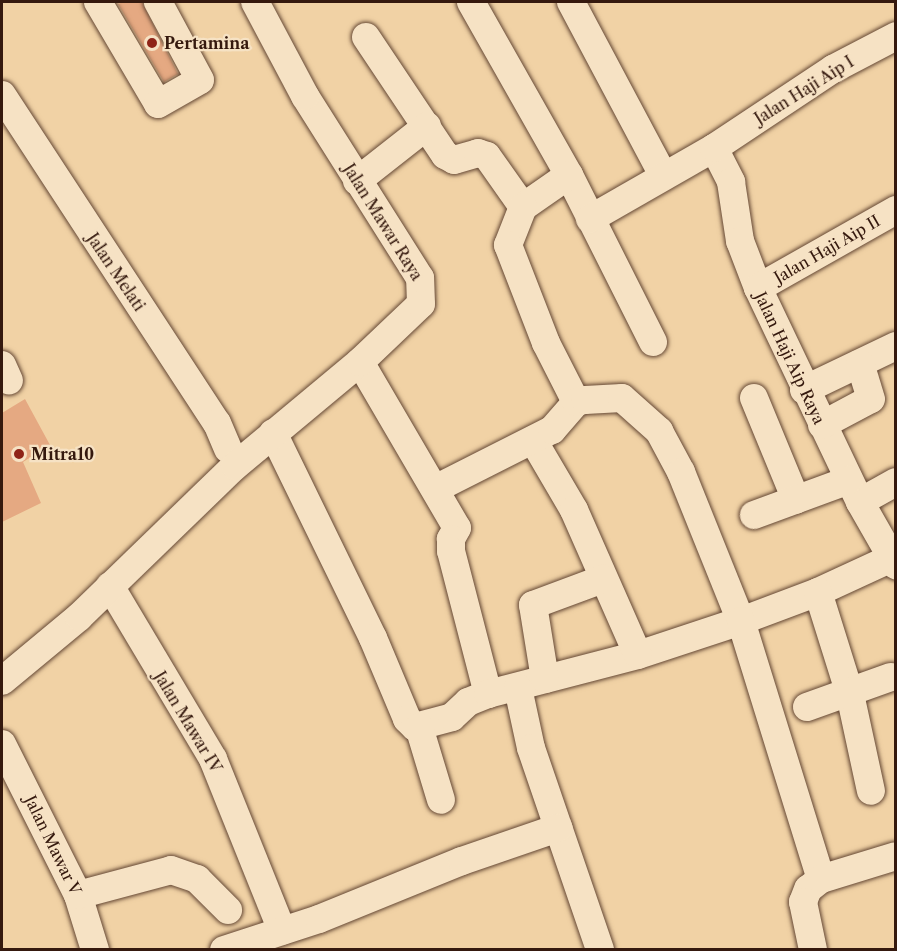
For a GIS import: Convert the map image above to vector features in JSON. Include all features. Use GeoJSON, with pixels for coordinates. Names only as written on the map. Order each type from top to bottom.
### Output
{"type":"FeatureCollection","features":[{"type":"Feature","properties":{"kind":"street"},"geometry":{"type":"LineString","coordinates":[[98,2],[159,104],[200,80],[158,2]]}},
{"type":"Feature","properties":{"kind":"street","name":"Jalan Mawar Raya"},"geometry":{"type":"LineString","coordinates":[[2,681],[79,617],[110,585],[273,434],[416,312],[423,287],[305,96],[255,2]]}},
{"type":"Feature","properties":{"kind":"street"},"geometry":{"type":"LineString","coordinates":[[571,2],[663,175]]}},
{"type":"Feature","properties":{"kind":"street"},"geometry":{"type":"LineString","coordinates":[[480,5],[653,342]]}},
{"type":"Feature","properties":{"kind":"street","name":"Jalan Haji Aip I"},"geometry":{"type":"LineString","coordinates":[[590,219],[663,175],[714,148],[833,69],[896,36]]}},
{"type":"Feature","properties":{"kind":"street"},"geometry":{"type":"LineString","coordinates":[[366,37],[449,159],[478,153],[487,156],[523,207]]}},
{"type":"Feature","properties":{"kind":"street","name":"Jalan Melati"},"geometry":{"type":"LineString","coordinates":[[2,95],[217,423],[228,449]]}},
{"type":"Feature","properties":{"kind":"street"},"geometry":{"type":"LineString","coordinates":[[357,181],[427,126]]}},
{"type":"Feature","properties":{"kind":"street","name":"Jalan Haji Aip Raya"},"geometry":{"type":"LineString","coordinates":[[714,148],[731,182],[740,241],[758,288],[804,390],[855,491],[894,560]]}},
{"type":"Feature","properties":{"kind":"street"},"geometry":{"type":"LineString","coordinates":[[569,175],[523,207],[508,245],[546,343],[576,402]]}},
{"type":"Feature","properties":{"kind":"street","name":"Jalan Haji Aip II"},"geometry":{"type":"LineString","coordinates":[[758,288],[896,210]]}},
{"type":"Feature","properties":{"kind":"street"},"geometry":{"type":"LineString","coordinates":[[804,390],[896,346]]}},
{"type":"Feature","properties":{"kind":"street"},"geometry":{"type":"LineString","coordinates":[[360,362],[429,482],[437,488],[457,528],[450,543],[451,551],[488,694]]}},
{"type":"Feature","properties":{"kind":"street"},"geometry":{"type":"LineString","coordinates":[[822,425],[871,399],[860,364]]}},
{"type":"Feature","properties":{"kind":"street"},"geometry":{"type":"LineString","coordinates":[[437,488],[533,440],[562,421],[576,402],[601,396],[622,398],[660,431],[681,472],[741,621],[821,879]]}},
{"type":"Feature","properties":{"kind":"street"},"geometry":{"type":"LineString","coordinates":[[754,398],[796,500]]}},
{"type":"Feature","properties":{"kind":"street"},"geometry":{"type":"LineString","coordinates":[[273,434],[373,638],[407,719],[419,727],[441,800]]}},
{"type":"Feature","properties":{"kind":"street"},"geometry":{"type":"LineString","coordinates":[[533,440],[574,510],[621,622],[628,626],[638,656]]}},
{"type":"Feature","properties":{"kind":"street"},"geometry":{"type":"LineString","coordinates":[[754,515],[796,500],[896,482]]}},
{"type":"Feature","properties":{"kind":"street"},"geometry":{"type":"LineString","coordinates":[[419,727],[457,714],[468,702],[488,694],[638,656],[741,621],[894,560]]}},
{"type":"Feature","properties":{"kind":"street"},"geometry":{"type":"LineString","coordinates":[[545,679],[533,605],[603,579]]}},
{"type":"Feature","properties":{"kind":"street","name":"Jalan Mawar IV"},"geometry":{"type":"LineString","coordinates":[[110,585],[213,759],[282,931]]}},
{"type":"Feature","properties":{"kind":"street"},"geometry":{"type":"LineString","coordinates":[[818,592],[850,694],[871,791]]}},
{"type":"Feature","properties":{"kind":"street"},"geometry":{"type":"LineString","coordinates":[[807,707],[850,694],[891,677]]}},
{"type":"Feature","properties":{"kind":"street"},"geometry":{"type":"LineString","coordinates":[[518,688],[531,748],[600,950]]}},
{"type":"Feature","properties":{"kind":"street","name":"Jalan Mawar V"},"geometry":{"type":"LineString","coordinates":[[2,744],[78,895],[95,950]]}},
{"type":"Feature","properties":{"kind":"street"},"geometry":{"type":"LineString","coordinates":[[224,950],[282,931],[462,861],[558,828]]}},
{"type":"Feature","properties":{"kind":"street"},"geometry":{"type":"LineString","coordinates":[[813,950],[803,902],[808,889],[821,879],[896,856]]}},
{"type":"Feature","properties":{"kind":"street"},"geometry":{"type":"LineString","coordinates":[[78,895],[171,870],[197,879],[228,910]]}},
{"type":"Feature","properties":{"kind":"building"},"geometry":{"type":"Polygon","coordinates":[[[142,2],[178,74],[164,82],[118,4],[142,2]]]}},
{"type":"Feature","properties":{"kind":"building","name":"Mitra10"},"geometry":{"type":"Polygon","coordinates":[[[25,399],[50,445],[23,462],[41,503],[2,522],[2,413],[25,399]]]}},
{"type":"Feature","properties":{"kind":"place","name":"Pertamina"},"geometry":{"type":"Point","coordinates":[152,43]}},
{"type":"Feature","properties":{"kind":"place","name":"Mitra10"},"geometry":{"type":"Point","coordinates":[19,454]}}]}
